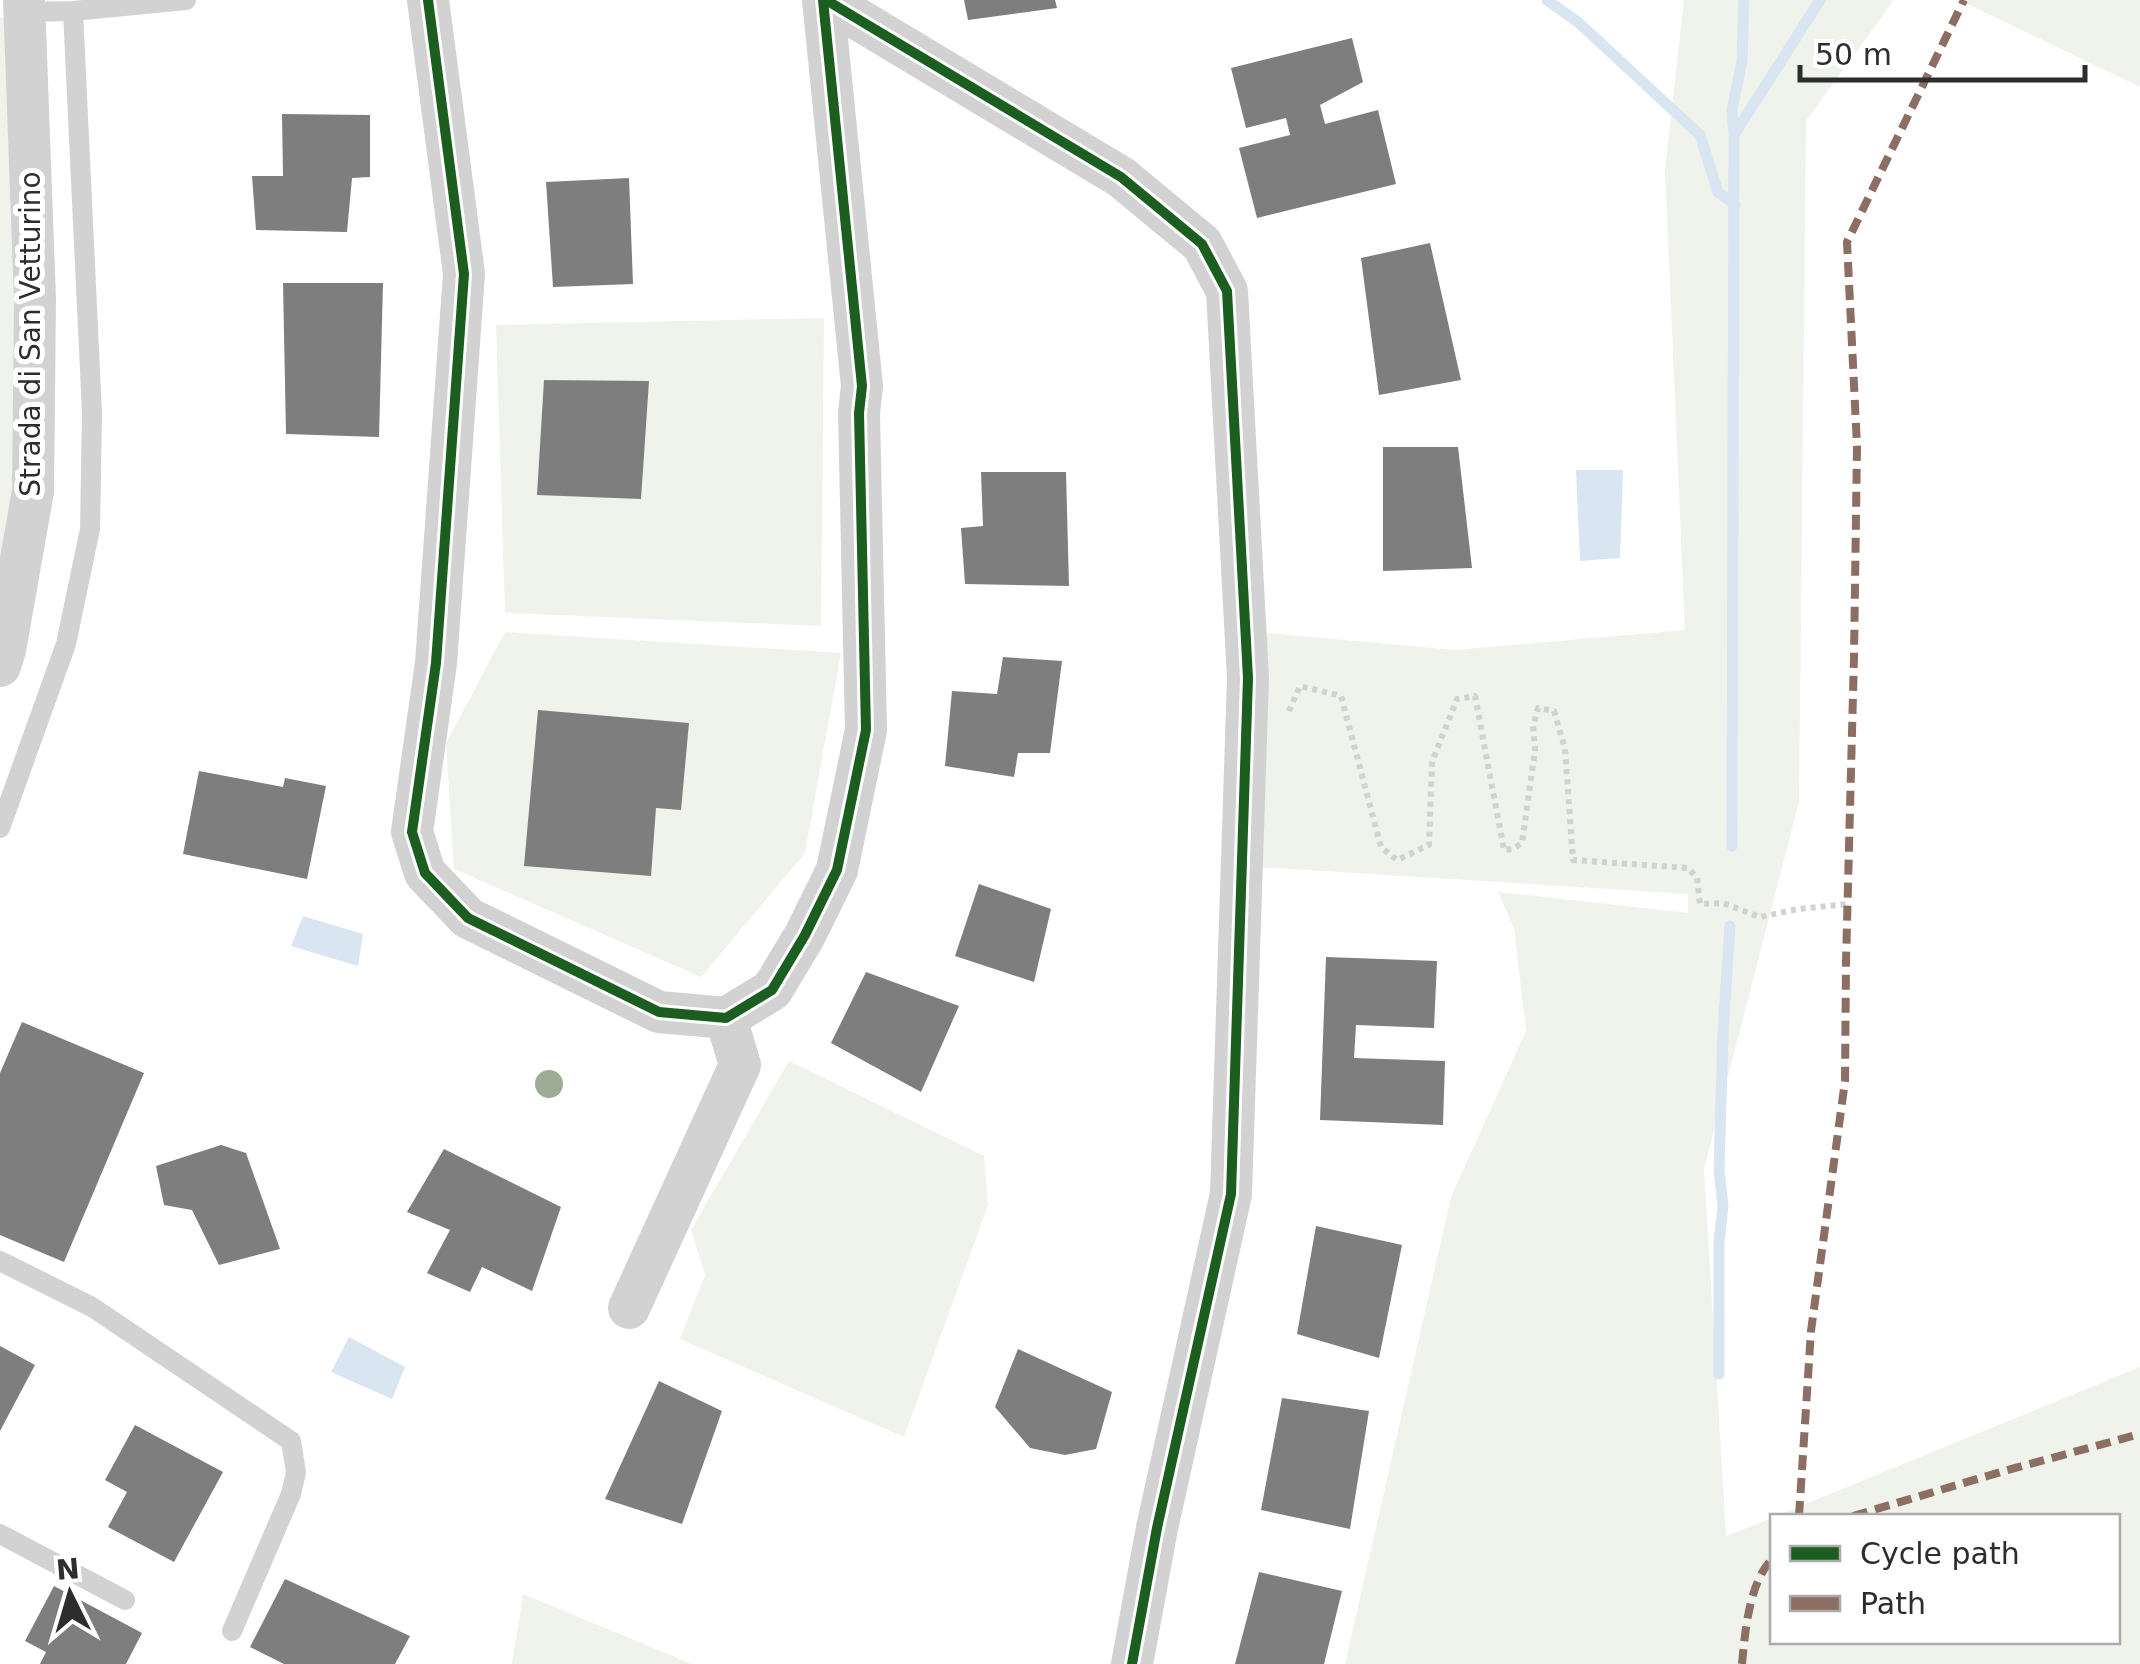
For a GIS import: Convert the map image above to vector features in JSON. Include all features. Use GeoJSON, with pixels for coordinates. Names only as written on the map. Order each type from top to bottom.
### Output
{"type":"FeatureCollection","features":[{"type":"Feature","properties":{"kind":"street"},"geometry":{"type":"LineString","coordinates":[[428,0],[464,274],[436,664],[412,832],[425,873],[468,918],[659,1012],[726,1018],[772,990],[837,870],[866,730],[859,412],[862,386],[824,0]]}},
{"type":"Feature","properties":{"kind":"street"},"geometry":{"type":"LineString","coordinates":[[824,0],[1121,177],[1202,244],[1227,291],[1248,678],[1231,1194],[1157,1528],[1132,1664]]}},
{"type":"Feature","properties":{"kind":"street","name":"Strada di San Vetturino"},"geometry":{"type":"LineString","coordinates":[[0,666],[34,490],[34,300],[25,6]]}},
{"type":"Feature","properties":{"kind":"street"},"geometry":{"type":"LineString","coordinates":[[629,1308],[740,1065],[726,1018]]}},
{"type":"Feature","properties":{"kind":"lane"},"geometry":{"type":"LineString","coordinates":[[25,6],[73,11],[186,0]]}},
{"type":"Feature","properties":{"kind":"lane"},"geometry":{"type":"LineString","coordinates":[[0,828],[66,644],[90,529],[92,413],[73,11]]}},
{"type":"Feature","properties":{"kind":"lane"},"geometry":{"type":"LineString","coordinates":[[0,1261],[92,1307],[290,1441],[296,1472],[291,1494],[232,1631]]}},
{"type":"Feature","properties":{"kind":"lane"},"geometry":{"type":"LineString","coordinates":[[0,1534],[126,1600]]}},
{"type":"Feature","properties":{"kind":"path"},"geometry":{"type":"LineString","coordinates":[[1287,716],[1300,686],[1341,696],[1381,847],[1397,860],[1429,845],[1432,762],[1457,699],[1475,696],[1504,850],[1522,843],[1538,708],[1554,711],[1565,749],[1573,860],[1688,868],[1697,878],[1700,904],[1723,902],[1760,917],[1847,904]]}},
{"type":"Feature","properties":{"kind":"shaded area"},"geometry":{"type":"Polygon","coordinates":[[[1684,0],[1894,0],[1806,121],[1799,802],[1704,1169],[1726,1536],[1770,1519],[1770,1644],[2120,1644],[2120,1514],[1781,1514],[2140,1367],[2140,1664],[1345,1664],[1451,1197],[1526,1031],[1514,928],[1498,892],[1688,913],[1688,894],[1242,866],[1245,631],[1455,650],[1685,630],[1665,169],[1684,0]]]}},
{"type":"Feature","properties":{"kind":"shaded area"},"geometry":{"type":"Polygon","coordinates":[[[1959,0],[2140,0],[2140,87],[1959,0]]]}},
{"type":"Feature","properties":{"kind":"shaded area"},"geometry":{"type":"Polygon","coordinates":[[[25,12],[35,300],[0,666],[0,17],[25,12]]]}},
{"type":"Feature","properties":{"kind":"shaded area"},"geometry":{"type":"Polygon","coordinates":[[[824,318],[821,626],[505,613],[496,325],[824,318]]]}},
{"type":"Feature","properties":{"kind":"shaded area"},"geometry":{"type":"Polygon","coordinates":[[[1576,470],[1623,470],[1620,558],[1580,561],[1576,470]]]}},
{"type":"Feature","properties":{"kind":"shaded area"},"geometry":{"type":"Polygon","coordinates":[[[505,632],[841,653],[805,853],[701,977],[454,869],[446,743],[505,632]]]}},
{"type":"Feature","properties":{"kind":"shaded area"},"geometry":{"type":"Polygon","coordinates":[[[303,916],[363,934],[358,966],[291,946],[303,916]]]}},
{"type":"Feature","properties":{"kind":"shaded area"},"geometry":{"type":"Polygon","coordinates":[[[789,1061],[984,1156],[988,1205],[904,1437],[680,1339],[705,1275],[691,1230],[789,1061]]]}},
{"type":"Feature","properties":{"kind":"shaded area"},"geometry":{"type":"Polygon","coordinates":[[[349,1337],[405,1367],[392,1399],[331,1372],[349,1337]]]}},
{"type":"Feature","properties":{"kind":"shaded area"},"geometry":{"type":"Polygon","coordinates":[[[523,1594],[692,1664],[512,1664],[523,1594]]]}},
{"type":"Feature","properties":{"kind":"building"},"geometry":{"type":"Polygon","coordinates":[[[964,0],[1055,0],[1057,8],[968,20],[964,0]]]}},
{"type":"Feature","properties":{"kind":"building"},"geometry":{"type":"Polygon","coordinates":[[[1352,38],[1363,82],[1320,105],[1325,124],[1378,110],[1396,184],[1257,218],[1239,148],[1290,135],[1286,118],[1246,128],[1231,68],[1352,38]]]}},
{"type":"Feature","properties":{"kind":"building"},"geometry":{"type":"Polygon","coordinates":[[[282,114],[370,115],[370,177],[352,178],[347,232],[256,230],[252,176],[283,176],[282,114]]]}},
{"type":"Feature","properties":{"kind":"building"},"geometry":{"type":"Polygon","coordinates":[[[629,178],[633,284],[553,287],[546,182],[629,178]]]}},
{"type":"Feature","properties":{"kind":"building"},"geometry":{"type":"Polygon","coordinates":[[[1430,243],[1461,380],[1379,395],[1361,258],[1430,243]]]}},
{"type":"Feature","properties":{"kind":"building"},"geometry":{"type":"Polygon","coordinates":[[[283,283],[383,283],[379,437],[286,434],[283,283]]]}},
{"type":"Feature","properties":{"kind":"building"},"geometry":{"type":"Polygon","coordinates":[[[544,380],[649,381],[641,499],[537,495],[544,380]]]}},
{"type":"Feature","properties":{"kind":"building"},"geometry":{"type":"Polygon","coordinates":[[[1383,447],[1458,447],[1472,568],[1383,571],[1383,447]]]}},
{"type":"Feature","properties":{"kind":"building"},"geometry":{"type":"Polygon","coordinates":[[[981,472],[1066,472],[1069,586],[965,584],[961,528],[983,526],[981,472]]]}},
{"type":"Feature","properties":{"kind":"building"},"geometry":{"type":"Polygon","coordinates":[[[1003,657],[1062,661],[1050,753],[1018,753],[1014,777],[945,766],[952,691],[997,694],[1003,657]]]}},
{"type":"Feature","properties":{"kind":"building"},"geometry":{"type":"Polygon","coordinates":[[[538,710],[689,723],[681,810],[656,808],[651,876],[524,866],[538,710]]]}},
{"type":"Feature","properties":{"kind":"building"},"geometry":{"type":"Polygon","coordinates":[[[199,771],[283,787],[285,778],[326,786],[307,879],[183,854],[199,771]]]}},
{"type":"Feature","properties":{"kind":"building"},"geometry":{"type":"Polygon","coordinates":[[[979,884],[1051,909],[1034,982],[955,956],[979,884]]]}},
{"type":"Feature","properties":{"kind":"building"},"geometry":{"type":"Polygon","coordinates":[[[1326,957],[1437,961],[1434,1028],[1356,1025],[1354,1058],[1445,1061],[1443,1125],[1320,1120],[1326,957]]]}},
{"type":"Feature","properties":{"kind":"building"},"geometry":{"type":"Polygon","coordinates":[[[866,972],[959,1006],[921,1092],[831,1043],[866,972]]]}},
{"type":"Feature","properties":{"kind":"building"},"geometry":{"type":"Polygon","coordinates":[[[22,1022],[144,1073],[64,1262],[0,1235],[0,1073],[22,1022]]]}},
{"type":"Feature","properties":{"kind":"building"},"geometry":{"type":"Polygon","coordinates":[[[221,1145],[246,1153],[280,1249],[219,1265],[192,1210],[164,1205],[156,1166],[221,1145]]]}},
{"type":"Feature","properties":{"kind":"building"},"geometry":{"type":"Polygon","coordinates":[[[444,1149],[561,1207],[532,1291],[482,1267],[470,1292],[427,1273],[450,1230],[407,1212],[444,1149]]]}},
{"type":"Feature","properties":{"kind":"building"},"geometry":{"type":"Polygon","coordinates":[[[1316,1226],[1402,1245],[1379,1358],[1297,1334],[1316,1226]]]}},
{"type":"Feature","properties":{"kind":"building"},"geometry":{"type":"Polygon","coordinates":[[[0,1346],[35,1365],[0,1431],[0,1346]]]}},
{"type":"Feature","properties":{"kind":"building"},"geometry":{"type":"Polygon","coordinates":[[[1018,1349],[1112,1392],[1096,1449],[1065,1455],[1030,1448],[995,1407],[1018,1349]]]}},
{"type":"Feature","properties":{"kind":"building"},"geometry":{"type":"Polygon","coordinates":[[[659,1381],[722,1411],[682,1524],[605,1499],[659,1381]]]}},
{"type":"Feature","properties":{"kind":"building"},"geometry":{"type":"Polygon","coordinates":[[[1282,1398],[1369,1411],[1350,1529],[1261,1510],[1282,1398]]]}},
{"type":"Feature","properties":{"kind":"building"},"geometry":{"type":"Polygon","coordinates":[[[135,1425],[223,1472],[174,1562],[108,1527],[127,1492],[105,1480],[135,1425]]]}},
{"type":"Feature","properties":{"kind":"building"},"geometry":{"type":"Polygon","coordinates":[[[1259,1572],[1342,1591],[1324,1664],[1235,1664],[1259,1572]]]}},
{"type":"Feature","properties":{"kind":"building"},"geometry":{"type":"Polygon","coordinates":[[[285,1579],[410,1636],[395,1664],[284,1664],[250,1647],[285,1579]]]}},
{"type":"Feature","properties":{"kind":"building"},"geometry":{"type":"Polygon","coordinates":[[[54,1586],[142,1633],[126,1664],[40,1664],[46,1652],[25,1641],[54,1586]]]}},
{"type":"Feature","properties":{"kind":"waterway"},"geometry":{"type":"LineString","coordinates":[[1547,0],[1579,23],[1700,135],[1718,192],[1735,205]]}},
{"type":"Feature","properties":{"kind":"waterway"},"geometry":{"type":"LineString","coordinates":[[1734,135],[1732,110],[1742,61],[1744,0]]}},
{"type":"Feature","properties":{"kind":"waterway"},"geometry":{"type":"LineString","coordinates":[[1732,846],[1734,135],[1820,0]]}},
{"type":"Feature","properties":{"kind":"waterway"},"geometry":{"type":"LineString","coordinates":[[1719,1374],[1719,1242],[1723,1206],[1719,1170],[1730,926]]}},
{"type":"Feature","properties":{"kind":"marked path"},"geometry":{"type":"LineString","coordinates":[[1799,1514],[1811,1331],[1845,1081],[1857,446],[1847,242],[1964,0]]}},
{"type":"Feature","properties":{"kind":"marked path"},"geometry":{"type":"LineString","coordinates":[[1860,1514],[2140,1434]]}},
{"type":"Feature","properties":{"kind":"marked path"},"geometry":{"type":"LineString","coordinates":[[1742,1664],[1753,1594],[1770,1562]]}},
{"type":"Feature","properties":{"kind":"cycle path"},"geometry":{"type":"LineString","coordinates":[[428,0],[464,274],[436,663],[412,832],[425,873],[468,918],[659,1012],[726,1018],[772,990],[837,870],[866,730],[859,413],[862,386],[823,0]]}},
{"type":"Feature","properties":{"kind":"cycle path"},"geometry":{"type":"LineString","coordinates":[[826,0],[1121,177],[1202,244],[1227,291],[1248,678],[1231,1194],[1157,1528],[1132,1664]]}}]}
